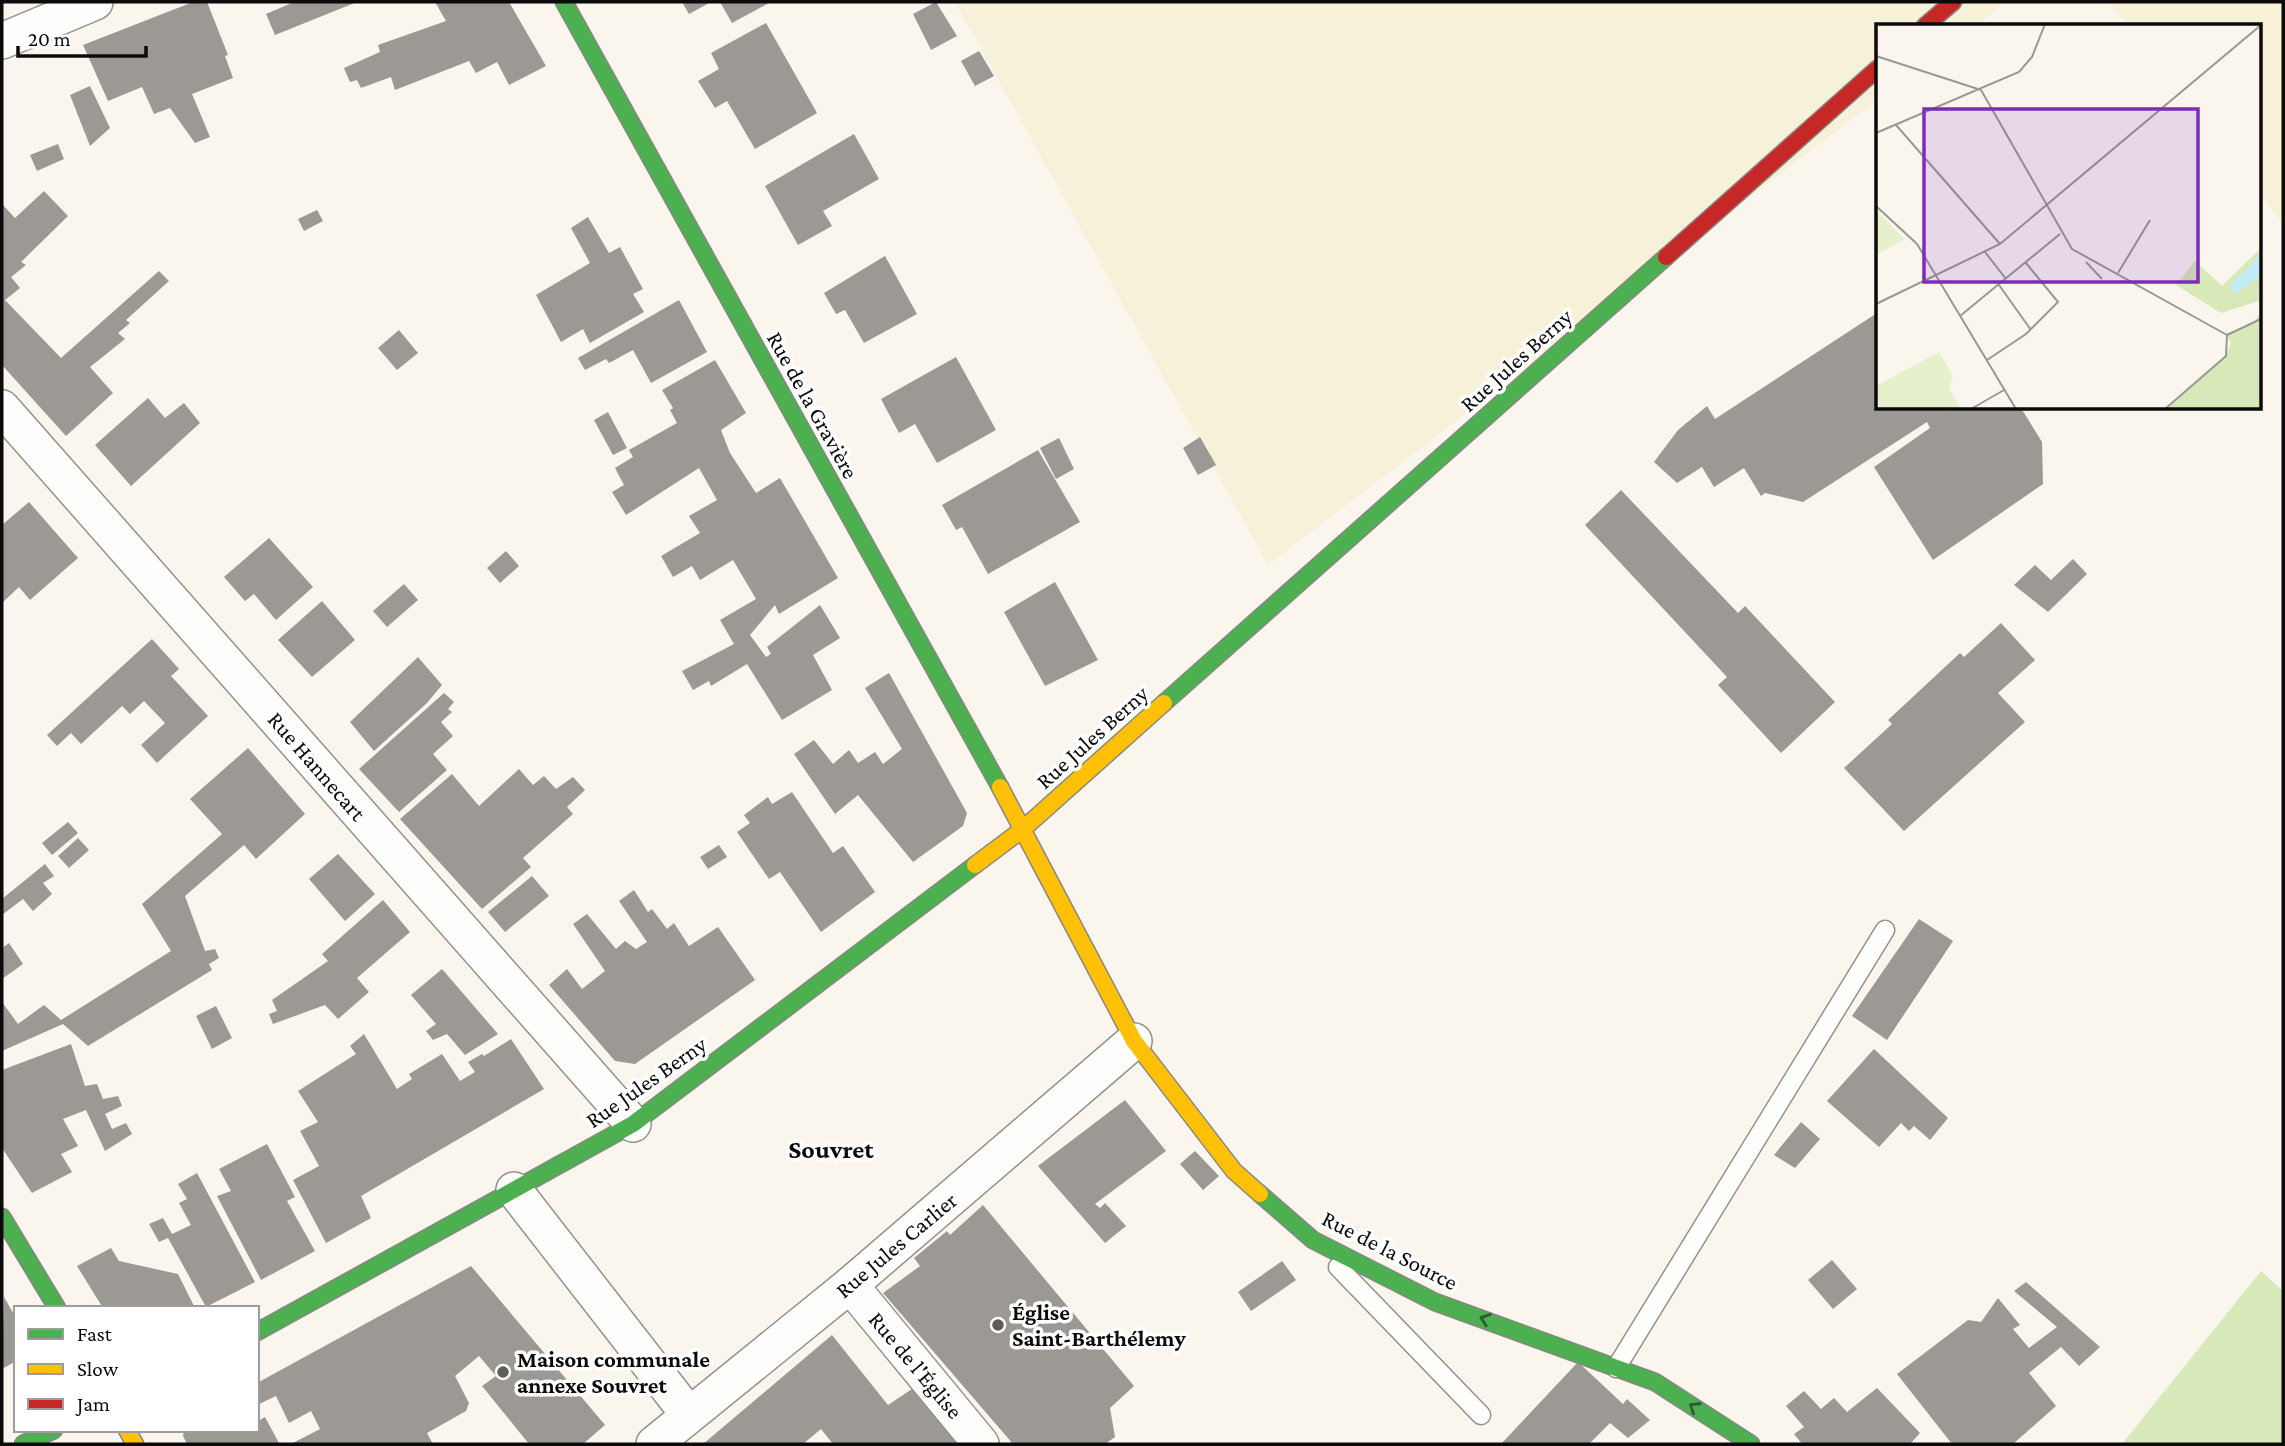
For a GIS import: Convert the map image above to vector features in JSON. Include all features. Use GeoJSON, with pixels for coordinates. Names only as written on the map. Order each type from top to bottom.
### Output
{"type":"FeatureCollection","features":[{"type":"Feature","properties":{"kind":"main road","name":"Rue de la Gravière"},"geometry":{"type":"LineString","coordinates":[[564,2],[1023,830]]}},
{"type":"Feature","properties":{"kind":"main road"},"geometry":{"type":"LineString","coordinates":[[1927,24],[1953,2]]}},
{"type":"Feature","properties":{"kind":"main road","name":"Rue Jules Berny"},"geometry":{"type":"LineString","coordinates":[[259,1331],[633,1124],[1023,830],[1876,70]]}},
{"type":"Feature","properties":{"kind":"main road","name":"Rue de la Source"},"geometry":{"type":"LineString","coordinates":[[1023,830],[1134,1041],[1234,1171],[1313,1240],[1436,1302],[1655,1382],[1751,1444]]}},
{"type":"Feature","properties":{"kind":"main road"},"geometry":{"type":"LineString","coordinates":[[2,1217],[56,1306]]}},
{"type":"Feature","properties":{"kind":"main road"},"geometry":{"type":"LineString","coordinates":[[23,1444],[50,1432]]}},
{"type":"Feature","properties":{"kind":"street"},"geometry":{"type":"LineString","coordinates":[[2,41],[95,2]]}},
{"type":"Feature","properties":{"kind":"street","name":"Rue Hannecart"},"geometry":{"type":"LineString","coordinates":[[2,408],[633,1124]]}},
{"type":"Feature","properties":{"kind":"street","name":"Rue Jules Carlier"},"geometry":{"type":"LineString","coordinates":[[653,1444],[850,1285],[1134,1041]]}},
{"type":"Feature","properties":{"kind":"street"},"geometry":{"type":"LineString","coordinates":[[514,1190],[689,1416]]}},
{"type":"Feature","properties":{"kind":"street","name":"Rue de l'Église"},"geometry":{"type":"LineString","coordinates":[[850,1285],[981,1444]]}},
{"type":"Feature","properties":{"kind":"lane"},"geometry":{"type":"LineString","coordinates":[[1616,1368],[1885,930]]}},
{"type":"Feature","properties":{"kind":"lane"},"geometry":{"type":"LineString","coordinates":[[1313,1240],[1482,1416]]}},
{"type":"Feature","properties":{"kind":"shaded area"},"geometry":{"type":"Polygon","coordinates":[[[955,2],[2007,2],[1978,24],[1876,24],[1876,101],[1268,565],[955,2]]]}},
{"type":"Feature","properties":{"kind":"shaded area"},"geometry":{"type":"Polygon","coordinates":[[[2108,2],[2283,2],[2283,224],[2260,194],[2260,24],[2125,24],[2108,2]]]}},
{"type":"Feature","properties":{"kind":"green space"},"geometry":{"type":"Polygon","coordinates":[[[2261,1271],[2283,1291],[2283,1444],[2122,1444],[2261,1271]]]}},
{"type":"Feature","properties":{"kind":"building"},"geometry":{"type":"Polygon","coordinates":[[[193,2],[207,2],[228,55],[225,56],[233,78],[192,94],[210,137],[195,143],[170,108],[154,114],[142,87],[108,101],[83,45],[193,2]]]}},
{"type":"Feature","properties":{"kind":"building"},"geometry":{"type":"Polygon","coordinates":[[[294,2],[357,2],[275,35],[266,14],[294,2]]]}},
{"type":"Feature","properties":{"kind":"building"},"geometry":{"type":"Polygon","coordinates":[[[435,2],[509,2],[546,66],[509,85],[497,62],[476,73],[469,61],[395,90],[391,77],[361,88],[357,80],[350,82],[344,68],[380,52],[378,45],[446,21],[435,2]]]}},
{"type":"Feature","properties":{"kind":"building"},"geometry":{"type":"Polygon","coordinates":[[[682,2],[711,2],[689,14],[682,2]]]}},
{"type":"Feature","properties":{"kind":"building"},"geometry":{"type":"Polygon","coordinates":[[[720,2],[771,2],[732,23],[720,2]]]}},
{"type":"Feature","properties":{"kind":"building"},"geometry":{"type":"Polygon","coordinates":[[[936,2],[957,36],[931,50],[913,14],[936,2]]]}},
{"type":"Feature","properties":{"kind":"building"},"geometry":{"type":"Polygon","coordinates":[[[766,23],[817,113],[755,149],[727,101],[715,108],[698,81],[719,69],[711,53],[766,23]]]}},
{"type":"Feature","properties":{"kind":"building"},"geometry":{"type":"Polygon","coordinates":[[[979,51],[994,76],[975,86],[961,61],[979,51]]]}},
{"type":"Feature","properties":{"kind":"building"},"geometry":{"type":"Polygon","coordinates":[[[90,86],[110,128],[90,146],[70,95],[90,86]]]}},
{"type":"Feature","properties":{"kind":"building"},"geometry":{"type":"Polygon","coordinates":[[[854,134],[879,179],[823,211],[832,226],[798,245],[765,186],[854,134]]]}},
{"type":"Feature","properties":{"kind":"building"},"geometry":{"type":"Polygon","coordinates":[[[58,144],[64,159],[37,171],[30,155],[58,144]]]}},
{"type":"Feature","properties":{"kind":"building"},"geometry":{"type":"Polygon","coordinates":[[[44,191],[68,216],[21,262],[26,265],[11,277],[20,288],[5,300],[61,358],[159,271],[169,281],[126,320],[130,323],[118,333],[125,339],[90,367],[113,393],[66,436],[2,365],[2,204],[15,218],[44,191]]]}},
{"type":"Feature","properties":{"kind":"building"},"geometry":{"type":"Polygon","coordinates":[[[317,210],[323,221],[304,231],[298,219],[317,210]]]}},
{"type":"Feature","properties":{"kind":"building"},"geometry":{"type":"Polygon","coordinates":[[[588,217],[609,253],[620,247],[643,289],[633,294],[644,312],[590,343],[583,329],[561,342],[536,295],[590,263],[571,228],[588,217]]]}},
{"type":"Feature","properties":{"kind":"building"},"geometry":{"type":"Polygon","coordinates":[[[885,256],[917,314],[864,343],[845,310],[836,314],[824,293],[885,256]]]}},
{"type":"Feature","properties":{"kind":"building"},"geometry":{"type":"Polygon","coordinates":[[[679,300],[707,352],[651,383],[633,350],[609,363],[606,359],[585,370],[578,358],[679,300]]]}},
{"type":"Feature","properties":{"kind":"building"},"geometry":{"type":"Polygon","coordinates":[[[1876,314],[1876,410],[2022,410],[2042,442],[2043,484],[1933,560],[1874,467],[1930,428],[1927,422],[1803,502],[1765,493],[1761,496],[1744,468],[1714,487],[1702,467],[1677,483],[1654,462],[1678,430],[1707,406],[1715,419],[1876,314]]]}},
{"type":"Feature","properties":{"kind":"building"},"geometry":{"type":"Polygon","coordinates":[[[399,330],[418,353],[397,370],[378,348],[399,330]]]}},
{"type":"Feature","properties":{"kind":"building"},"geometry":{"type":"Polygon","coordinates":[[[956,357],[996,430],[937,463],[915,424],[899,433],[881,399],[956,357]]]}},
{"type":"Feature","properties":{"kind":"building"},"geometry":{"type":"Polygon","coordinates":[[[715,360],[746,413],[721,430],[730,453],[756,493],[780,478],[838,578],[779,614],[775,605],[750,635],[766,657],[771,654],[767,647],[820,605],[840,638],[813,655],[832,690],[782,720],[747,664],[711,686],[709,681],[693,690],[682,671],[734,644],[720,620],[756,599],[733,560],[700,580],[692,566],[673,577],[661,556],[700,533],[689,516],[717,500],[699,468],[626,515],[612,492],[624,485],[615,468],[633,457],[629,450],[677,423],[670,410],[673,408],[662,390],[715,360]]]}},
{"type":"Feature","properties":{"kind":"building"},"geometry":{"type":"Polygon","coordinates":[[[148,398],[165,418],[184,403],[200,423],[131,486],[95,445],[148,398]]]}},
{"type":"Feature","properties":{"kind":"building"},"geometry":{"type":"Polygon","coordinates":[[[608,412],[627,448],[613,455],[594,420],[608,412]]]}},
{"type":"Feature","properties":{"kind":"building"},"geometry":{"type":"Polygon","coordinates":[[[1200,437],[1216,465],[1198,475],[1183,448],[1200,437]]]}},
{"type":"Feature","properties":{"kind":"building"},"geometry":{"type":"Polygon","coordinates":[[[1059,438],[1074,469],[1056,479],[1040,448],[1059,438]]]}},
{"type":"Feature","properties":{"kind":"building"},"geometry":{"type":"Polygon","coordinates":[[[1038,450],[1080,522],[988,574],[962,527],[956,530],[942,505],[1038,450]]]}},
{"type":"Feature","properties":{"kind":"building"},"geometry":{"type":"Polygon","coordinates":[[[1621,490],[1738,613],[1745,606],[1835,702],[1781,753],[1718,685],[1727,677],[1585,525],[1621,490]]]}},
{"type":"Feature","properties":{"kind":"building"},"geometry":{"type":"Polygon","coordinates":[[[29,502],[78,558],[30,600],[19,587],[2,603],[2,525],[29,502]]]}},
{"type":"Feature","properties":{"kind":"building"},"geometry":{"type":"Polygon","coordinates":[[[269,538],[313,587],[276,620],[254,594],[245,601],[224,577],[269,538]]]}},
{"type":"Feature","properties":{"kind":"building"},"geometry":{"type":"Polygon","coordinates":[[[506,551],[519,566],[500,583],[487,568],[506,551]]]}},
{"type":"Feature","properties":{"kind":"building"},"geometry":{"type":"Polygon","coordinates":[[[2073,559],[2087,574],[2048,612],[2014,585],[2035,565],[2051,580],[2073,559]]]}},
{"type":"Feature","properties":{"kind":"building"},"geometry":{"type":"Polygon","coordinates":[[[1055,582],[1098,660],[1045,686],[1004,612],[1055,582]]]}},
{"type":"Feature","properties":{"kind":"building"},"geometry":{"type":"Polygon","coordinates":[[[404,584],[418,600],[387,627],[373,611],[404,584]]]}},
{"type":"Feature","properties":{"kind":"building"},"geometry":{"type":"Polygon","coordinates":[[[322,601],[355,640],[312,677],[278,640],[322,601]]]}},
{"type":"Feature","properties":{"kind":"building"},"geometry":{"type":"Polygon","coordinates":[[[2001,623],[2035,660],[1998,693],[2025,722],[1904,831],[1844,768],[1892,724],[1888,720],[1960,653],[1964,657],[2001,623]]]}},
{"type":"Feature","properties":{"kind":"building"},"geometry":{"type":"Polygon","coordinates":[[[152,639],[179,669],[171,676],[208,716],[157,763],[141,745],[165,723],[144,701],[130,714],[122,706],[81,744],[71,733],[57,746],[47,735],[152,639]]]}},
{"type":"Feature","properties":{"kind":"building"},"geometry":{"type":"Polygon","coordinates":[[[418,657],[442,685],[427,703],[374,751],[350,722],[418,657]]]}},
{"type":"Feature","properties":{"kind":"building"},"geometry":{"type":"Polygon","coordinates":[[[889,673],[967,813],[963,826],[913,862],[858,795],[835,814],[794,754],[814,740],[833,764],[849,750],[858,763],[875,752],[883,764],[902,749],[865,688],[889,673]]]}},
{"type":"Feature","properties":{"kind":"building"},"geometry":{"type":"Polygon","coordinates":[[[444,693],[454,702],[448,709],[452,712],[441,722],[453,736],[433,754],[447,770],[399,812],[359,769],[444,693]]]}},
{"type":"Feature","properties":{"kind":"building"},"geometry":{"type":"Polygon","coordinates":[[[248,748],[305,814],[256,859],[244,845],[185,896],[205,951],[215,949],[219,958],[209,964],[212,970],[88,1046],[63,1024],[2,1051],[2,1002],[18,1024],[44,1005],[61,1020],[171,951],[142,904],[222,834],[190,799],[248,748]]]}},
{"type":"Feature","properties":{"kind":"building"},"geometry":{"type":"Polygon","coordinates":[[[519,769],[533,785],[544,776],[556,789],[573,777],[585,790],[567,807],[573,814],[523,858],[531,867],[482,909],[400,819],[452,774],[479,806],[519,769]]]}},
{"type":"Feature","properties":{"kind":"building"},"geometry":{"type":"Polygon","coordinates":[[[792,792],[833,853],[843,846],[875,892],[821,932],[780,872],[769,879],[737,832],[750,823],[744,815],[768,797],[772,804],[792,792]]]}},
{"type":"Feature","properties":{"kind":"building"},"geometry":{"type":"Polygon","coordinates":[[[68,822],[78,833],[52,855],[42,843],[68,822]]]}},
{"type":"Feature","properties":{"kind":"building"},"geometry":{"type":"Polygon","coordinates":[[[78,838],[89,850],[69,868],[58,856],[78,838]]]}},
{"type":"Feature","properties":{"kind":"building"},"geometry":{"type":"Polygon","coordinates":[[[719,845],[727,857],[708,869],[700,857],[719,845]]]}},
{"type":"Feature","properties":{"kind":"building"},"geometry":{"type":"Polygon","coordinates":[[[338,854],[375,894],[345,921],[309,879],[338,854]]]}},
{"type":"Feature","properties":{"kind":"building"},"geometry":{"type":"Polygon","coordinates":[[[45,864],[54,876],[43,883],[52,894],[33,911],[23,899],[2,915],[2,899],[45,864]]]}},
{"type":"Feature","properties":{"kind":"building"},"geometry":{"type":"Polygon","coordinates":[[[532,876],[549,896],[505,932],[488,912],[532,876]]]}},
{"type":"Feature","properties":{"kind":"building"},"geometry":{"type":"Polygon","coordinates":[[[634,890],[648,912],[652,909],[667,929],[674,923],[689,946],[718,927],[755,980],[635,1064],[615,1061],[549,985],[567,969],[582,989],[605,971],[573,924],[587,914],[616,949],[625,941],[636,949],[647,942],[619,901],[634,890]]]}},
{"type":"Feature","properties":{"kind":"building"},"geometry":{"type":"Polygon","coordinates":[[[383,900],[410,932],[357,978],[369,992],[338,1019],[325,1005],[273,1024],[269,1014],[277,1011],[272,1000],[328,961],[322,954],[383,900]]]}},
{"type":"Feature","properties":{"kind":"building"},"geometry":{"type":"Polygon","coordinates":[[[1919,919],[1953,941],[1887,1040],[1852,1016],[1919,919]]]}},
{"type":"Feature","properties":{"kind":"building"},"geometry":{"type":"Polygon","coordinates":[[[9,943],[23,964],[2,979],[2,948],[9,943]]]}},
{"type":"Feature","properties":{"kind":"building"},"geometry":{"type":"Polygon","coordinates":[[[442,969],[498,1034],[465,1055],[447,1034],[433,1040],[426,1031],[436,1024],[411,995],[442,969]]]}},
{"type":"Feature","properties":{"kind":"building"},"geometry":{"type":"Polygon","coordinates":[[[216,1006],[232,1038],[212,1049],[196,1016],[216,1006]]]}},
{"type":"Feature","properties":{"kind":"building"},"geometry":{"type":"Polygon","coordinates":[[[364,1034],[397,1089],[412,1079],[409,1074],[442,1054],[460,1081],[475,1072],[468,1062],[482,1054],[484,1056],[511,1039],[544,1089],[361,1196],[371,1218],[326,1243],[293,1180],[319,1166],[300,1131],[318,1122],[298,1091],[356,1054],[350,1046],[364,1034]]]}},
{"type":"Feature","properties":{"kind":"building"},"geometry":{"type":"Polygon","coordinates":[[[71,1044],[85,1086],[97,1084],[103,1099],[118,1096],[122,1106],[105,1114],[112,1129],[126,1123],[132,1134],[105,1151],[86,1110],[63,1119],[78,1146],[61,1154],[72,1172],[32,1193],[2,1148],[2,1070],[71,1044]]]}},
{"type":"Feature","properties":{"kind":"building"},"geometry":{"type":"Polygon","coordinates":[[[1874,1049],[1948,1118],[1930,1140],[1914,1126],[1909,1131],[1901,1123],[1879,1147],[1827,1101],[1874,1049]]]}},
{"type":"Feature","properties":{"kind":"building"},"geometry":{"type":"Polygon","coordinates":[[[1125,1100],[1166,1151],[1095,1204],[1100,1208],[1105,1203],[1126,1226],[1105,1243],[1038,1166],[1125,1100]]]}},
{"type":"Feature","properties":{"kind":"building"},"geometry":{"type":"Polygon","coordinates":[[[1801,1122],[1820,1139],[1795,1168],[1774,1155],[1801,1122]]]}},
{"type":"Feature","properties":{"kind":"building"},"geometry":{"type":"Polygon","coordinates":[[[267,1144],[295,1197],[287,1201],[315,1251],[261,1280],[217,1196],[231,1191],[219,1169],[267,1144]]]}},
{"type":"Feature","properties":{"kind":"building"},"geometry":{"type":"Polygon","coordinates":[[[1195,1151],[1219,1176],[1203,1190],[1180,1164],[1195,1151]]]}},
{"type":"Feature","properties":{"kind":"building"},"geometry":{"type":"Polygon","coordinates":[[[197,1173],[255,1282],[208,1306],[205,1306],[168,1238],[159,1242],[149,1224],[163,1218],[172,1234],[191,1225],[179,1203],[187,1199],[178,1184],[197,1173]]]}},
{"type":"Feature","properties":{"kind":"building","name":"Église Saint-Barthélemy"},"geometry":{"type":"Polygon","coordinates":[[[983,1205],[1134,1386],[1110,1408],[1115,1437],[1105,1444],[1013,1444],[883,1293],[920,1266],[914,1258],[947,1231],[950,1235],[983,1205]]]}},
{"type":"Feature","properties":{"kind":"building"},"geometry":{"type":"Polygon","coordinates":[[[111,1248],[119,1261],[178,1274],[194,1306],[102,1306],[77,1266],[111,1248]]]}},
{"type":"Feature","properties":{"kind":"building"},"geometry":{"type":"Polygon","coordinates":[[[1832,1260],[1857,1289],[1833,1309],[1808,1280],[1832,1260]]]}},
{"type":"Feature","properties":{"kind":"building"},"geometry":{"type":"Polygon","coordinates":[[[1282,1261],[1296,1280],[1251,1311],[1238,1292],[1282,1261]]]}},
{"type":"Feature","properties":{"kind":"building"},"geometry":{"type":"Polygon","coordinates":[[[471,1266],[605,1425],[583,1444],[529,1444],[482,1386],[496,1376],[479,1356],[455,1376],[469,1403],[466,1411],[427,1433],[433,1444],[291,1444],[320,1429],[311,1411],[289,1423],[276,1396],[259,1404],[259,1382],[471,1266]]]}},
{"type":"Feature","properties":{"kind":"building"},"geometry":{"type":"Polygon","coordinates":[[[2026,1282],[2100,1347],[2079,1366],[2061,1347],[2029,1373],[2056,1406],[2013,1444],[1952,1444],[1897,1374],[1968,1320],[1981,1322],[1998,1298],[2020,1325],[2013,1329],[2029,1348],[2057,1327],[2014,1291],[2026,1282]]]}},
{"type":"Feature","properties":{"kind":"building"},"geometry":{"type":"Polygon","coordinates":[[[4,1297],[14,1314],[14,1362],[2,1369],[4,1297]]]}},
{"type":"Feature","properties":{"kind":"building"},"geometry":{"type":"Polygon","coordinates":[[[832,1335],[888,1405],[921,1383],[958,1440],[953,1444],[833,1444],[821,1429],[803,1444],[703,1444],[832,1335]]]}},
{"type":"Feature","properties":{"kind":"building"},"geometry":{"type":"Polygon","coordinates":[[[1578,1362],[1623,1404],[1627,1399],[1650,1420],[1628,1438],[1610,1423],[1589,1444],[1501,1444],[1578,1362]]]}},
{"type":"Feature","properties":{"kind":"building"},"geometry":{"type":"Polygon","coordinates":[[[1877,1388],[1920,1433],[1910,1444],[1802,1444],[1794,1434],[1804,1427],[1786,1406],[1804,1391],[1821,1409],[1834,1398],[1847,1412],[1877,1388]]]}},
{"type":"Feature","properties":{"kind":"building"},"geometry":{"type":"Polygon","coordinates":[[[265,1417],[279,1443],[187,1444],[184,1432],[259,1432],[259,1418],[265,1417]]]}},
{"type":"Feature","properties":{"kind":"traffic: fast"},"geometry":{"type":"LineString","coordinates":[[564,2],[1000,787]]}},
{"type":"Feature","properties":{"kind":"traffic: fast"},"geometry":{"type":"LineString","coordinates":[[1164,703],[1666,257]]}},
{"type":"Feature","properties":{"kind":"traffic: fast"},"geometry":{"type":"LineString","coordinates":[[259,1331],[633,1124],[975,865]]}},
{"type":"Feature","properties":{"kind":"traffic: fast"},"geometry":{"type":"LineString","coordinates":[[1260,1194],[1313,1240],[1435,1302],[1655,1382],[1751,1444]]}},
{"type":"Feature","properties":{"kind":"traffic: fast"},"geometry":{"type":"LineString","coordinates":[[2,1217],[56,1306]]}},
{"type":"Feature","properties":{"kind":"traffic: fast"},"geometry":{"type":"LineString","coordinates":[[23,1444],[50,1432]]}},
{"type":"Feature","properties":{"kind":"traffic: slow"},"geometry":{"type":"LineString","coordinates":[[975,865],[1023,829],[1164,703]]}},
{"type":"Feature","properties":{"kind":"traffic: slow"},"geometry":{"type":"LineString","coordinates":[[1000,787],[1134,1041],[1234,1171],[1260,1194]]}},
{"type":"Feature","properties":{"kind":"traffic: slow"},"geometry":{"type":"LineString","coordinates":[[128,1432],[135,1444]]}},
{"type":"Feature","properties":{"kind":"traffic: jam"},"geometry":{"type":"LineString","coordinates":[[1927,24],[1953,2]]}},
{"type":"Feature","properties":{"kind":"traffic: jam"},"geometry":{"type":"LineString","coordinates":[[1666,257],[1876,70]]}},
{"type":"Feature","properties":{"kind":"place","name":"Église Saint-Barthélemy"},"geometry":{"type":"Point","coordinates":[998,1325]}},
{"type":"Feature","properties":{"kind":"place","name":"Maison communale annexe Souvret"},"geometry":{"type":"Point","coordinates":[503,1372]}},
{"type":"Feature","properties":{"kind":"district","name":"Souvret"},"geometry":{"type":"Point","coordinates":[831,1149]}}]}
